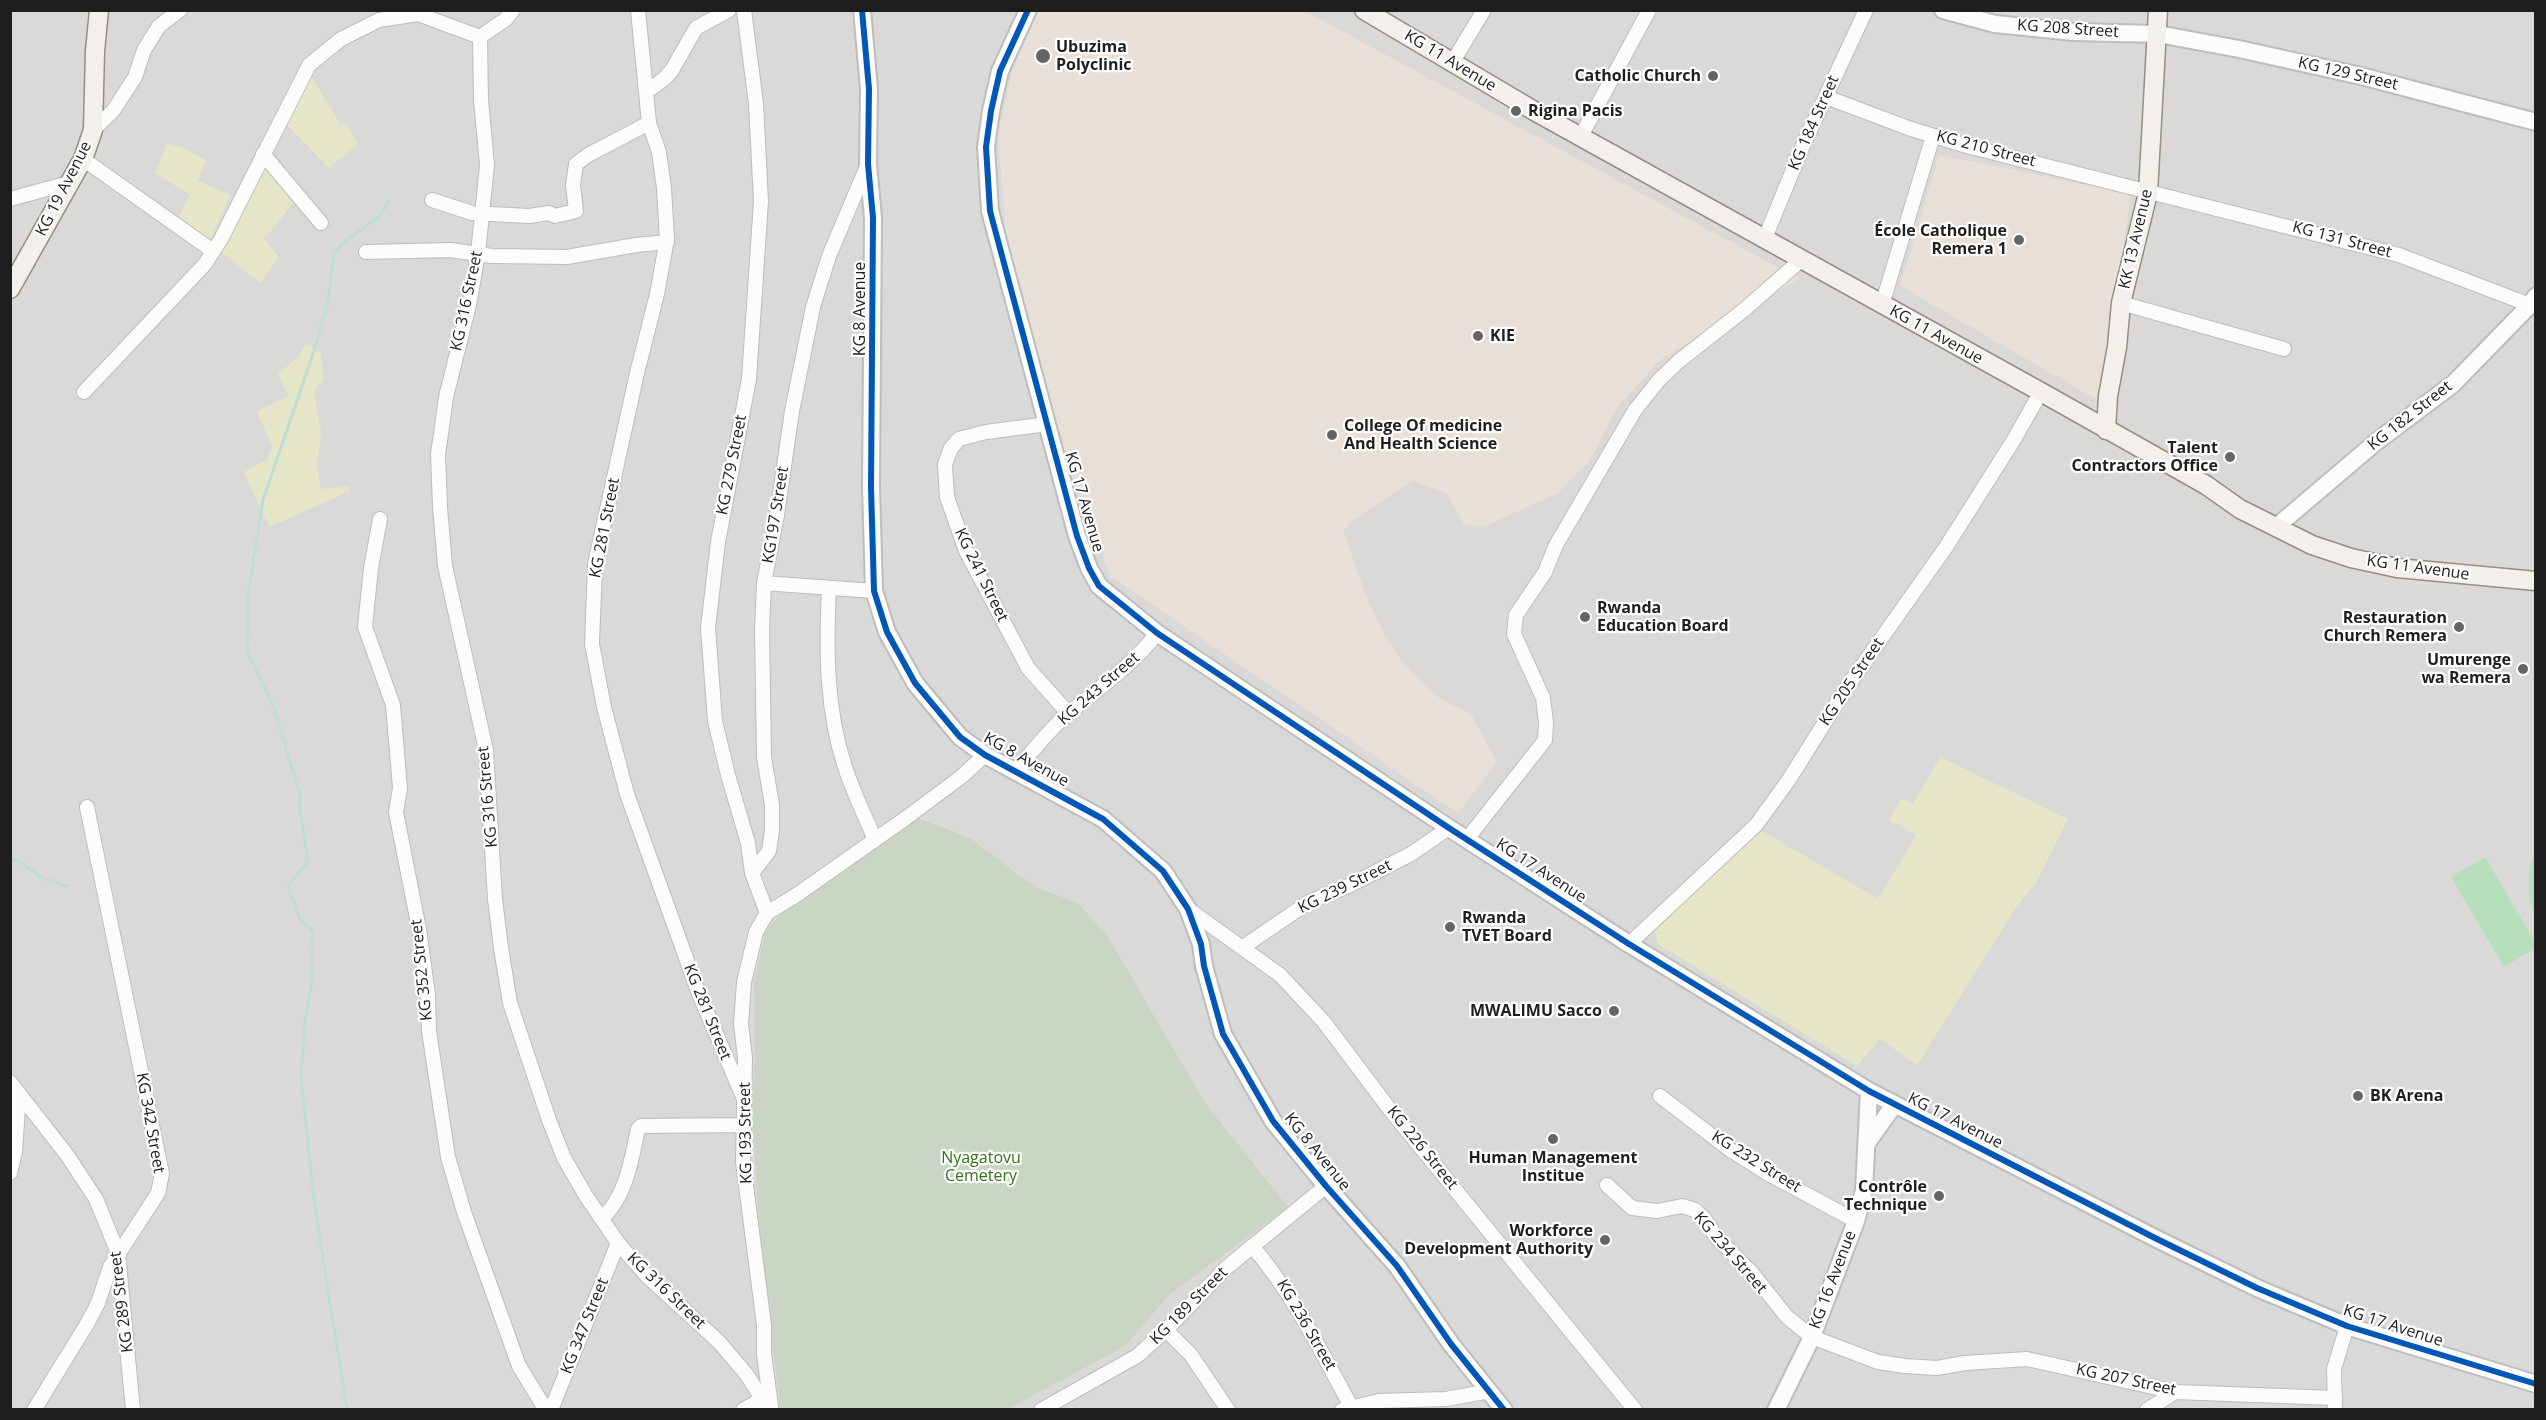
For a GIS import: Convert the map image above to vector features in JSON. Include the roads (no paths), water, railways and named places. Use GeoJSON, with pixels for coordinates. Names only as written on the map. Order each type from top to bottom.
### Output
{"type":"FeatureCollection","features":[{"type":"Feature","properties":{"kind":"main road","name":"KG 19 Avenue"},"geometry":{"type":"LineString","coordinates":[[10,289],[83,159],[93,130],[95,51],[99,10]]}},
{"type":"Feature","properties":{"kind":"main road","name":"KG 11 Avenue"},"geometry":{"type":"LineString","coordinates":[[1364,10],[1581,136],[2206,485],[2240,509],[2312,545],[2341,555],[2397,568],[2535,580]]}},
{"type":"Feature","properties":{"kind":"main road","name":"KK 13 Avenue"},"geometry":{"type":"LineString","coordinates":[[2106,430],[2108,396],[2117,347],[2121,303],[2148,193],[2158,10]]}},
{"type":"Feature","properties":{"kind":"street"},"geometry":{"type":"LineString","coordinates":[[93,130],[113,111],[129,86],[144,50],[159,26],[180,10]]}},
{"type":"Feature","properties":{"kind":"street"},"geometry":{"type":"LineString","coordinates":[[84,392],[205,264],[309,65],[341,39],[379,20],[418,14],[480,37],[506,19],[513,10]]}},
{"type":"Feature","properties":{"kind":"street","name":"KG 281 Street"},"geometry":{"type":"LineString","coordinates":[[638,10],[649,123],[660,161],[667,242],[595,564],[592,644],[604,707],[627,794],[699,994],[744,1099]]}},
{"type":"Feature","properties":{"kind":"street"},"geometry":{"type":"LineString","coordinates":[[646,92],[672,70],[696,28],[729,10]]}},
{"type":"Feature","properties":{"kind":"street","name":"KG 279 Street"},"geometry":{"type":"LineString","coordinates":[[744,10],[756,104],[761,201],[749,379],[718,542],[708,627],[715,721],[748,843],[752,873],[767,913]]}},
{"type":"Feature","properties":{"kind":"street","name":"KG 8 Avenue"},"geometry":{"type":"LineString","coordinates":[[862,10],[869,89],[868,164],[873,218],[871,487],[874,591],[887,632],[915,683],[960,737],[985,755],[1103,819],[1163,871],[1188,909],[1201,944],[1204,966],[1223,1034],[1273,1121],[1326,1186],[1397,1266],[1451,1344],[1504,1410]]}},
{"type":"Feature","properties":{"kind":"street","name":"KG 17 Avenue"},"geometry":{"type":"LineString","coordinates":[[1028,10],[1000,71],[992,111],[987,155],[990,211],[1077,536],[1099,586],[1157,633],[1449,828],[1629,944],[1894,1105],[2257,1288],[2347,1326],[2535,1384]]}},
{"type":"Feature","properties":{"kind":"street"},"geometry":{"type":"LineString","coordinates":[[1452,63],[1484,10]]}},
{"type":"Feature","properties":{"kind":"street"},"geometry":{"type":"LineString","coordinates":[[1581,136],[1648,10]]}},
{"type":"Feature","properties":{"kind":"street","name":"KG 184 Street"},"geometry":{"type":"LineString","coordinates":[[1766,238],[1804,143],[1866,10]]}},
{"type":"Feature","properties":{"kind":"street","name":"KG 208 Street"},"geometry":{"type":"LineString","coordinates":[[1943,10],[1995,24],[2074,32],[2158,34]]}},
{"type":"Feature","properties":{"kind":"street","name":"KG 129 Street"},"geometry":{"type":"LineString","coordinates":[[2158,34],[2361,76],[2535,122]]}},
{"type":"Feature","properties":{"kind":"street","name":"KG 316 Street"},"geometry":{"type":"LineString","coordinates":[[480,37],[481,100],[487,165],[478,254],[469,305],[446,397],[438,453],[445,566],[486,750],[495,899],[510,1003],[564,1158],[602,1219],[618,1244],[646,1275],[719,1342],[747,1375],[767,1406]]}},
{"type":"Feature","properties":{"kind":"street","name":"KG 210 Street"},"geometry":{"type":"LineString","coordinates":[[1826,97],[1933,136],[2148,193]]}},
{"type":"Feature","properties":{"kind":"street"},"geometry":{"type":"LineString","coordinates":[[432,200],[455,209],[482,214],[529,216],[549,213],[555,216],[576,212],[573,185],[576,164],[649,123]]}},
{"type":"Feature","properties":{"kind":"street"},"geometry":{"type":"LineString","coordinates":[[1882,305],[1933,136]]}},
{"type":"Feature","properties":{"kind":"street"},"geometry":{"type":"LineString","coordinates":[[263,154],[321,223]]}},
{"type":"Feature","properties":{"kind":"street"},"geometry":{"type":"LineString","coordinates":[[83,159],[213,250]]}},
{"type":"Feature","properties":{"kind":"street","name":"KG197 Street"},"geometry":{"type":"LineString","coordinates":[[752,873],[769,851],[772,831],[772,805],[764,757],[762,630],[764,583],[794,400],[813,306],[830,256],[868,164]]}},
{"type":"Feature","properties":{"kind":"street"},"geometry":{"type":"LineString","coordinates":[[10,200],[69,183]]}},
{"type":"Feature","properties":{"kind":"street","name":"KG 131 Street"},"geometry":{"type":"LineString","coordinates":[[2148,193],[2246,215],[2399,255],[2533,300]]}},
{"type":"Feature","properties":{"kind":"street"},"geometry":{"type":"LineString","coordinates":[[366,252],[418,249],[567,257],[667,242]]}},
{"type":"Feature","properties":{"kind":"street"},"geometry":{"type":"LineString","coordinates":[[1467,839],[1545,740],[1546,722],[1543,699],[1519,646],[1514,625],[1516,615],[1545,573],[1556,545],[1593,479],[1635,410],[1659,380],[1802,259]]}},
{"type":"Feature","properties":{"kind":"street","name":"KG 182 Street"},"geometry":{"type":"LineString","coordinates":[[2276,527],[2376,442],[2452,384],[2533,300]]}},
{"type":"Feature","properties":{"kind":"street"},"geometry":{"type":"LineString","coordinates":[[2121,303],[2284,349]]}},
{"type":"Feature","properties":{"kind":"street","name":"KG 205 Street"},"geometry":{"type":"LineString","coordinates":[[1629,944],[1756,825],[1788,781],[1847,687],[1946,547],[2041,392]]}},
{"type":"Feature","properties":{"kind":"street","name":"KG 241 Street"},"geometry":{"type":"LineString","coordinates":[[1048,424],[986,432],[959,439],[951,448],[945,464],[947,497],[966,550],[1024,660],[1068,713]]}},
{"type":"Feature","properties":{"kind":"street","name":"KG 352 Street"},"geometry":{"type":"LineString","coordinates":[[380,519],[371,568],[365,627],[389,690],[396,724],[400,788],[396,812],[419,929],[428,995],[429,1031],[448,1157],[464,1212],[519,1366],[546,1410]]}},
{"type":"Feature","properties":{"kind":"street"},"geometry":{"type":"LineString","coordinates":[[764,583],[874,591]]}},
{"type":"Feature","properties":{"kind":"street"},"geometry":{"type":"LineString","coordinates":[[829,589],[826,643],[832,712],[845,766],[875,840]]}},
{"type":"Feature","properties":{"kind":"street","name":"KG 243 Street"},"geometry":{"type":"LineString","coordinates":[[1016,770],[1068,713],[1120,673],[1144,651],[1157,633]]}},
{"type":"Feature","properties":{"kind":"street"},"geometry":{"type":"LineString","coordinates":[[767,913],[875,840],[961,777],[985,755]]}},
{"type":"Feature","properties":{"kind":"street","name":"KG 342 Street"},"geometry":{"type":"LineString","coordinates":[[34,1410],[87,1324],[98,1303],[110,1267],[158,1193],[162,1174],[87,807]]}},
{"type":"Feature","properties":{"kind":"street","name":"KG 239 Street"},"geometry":{"type":"LineString","coordinates":[[1243,947],[1309,902],[1411,855],[1449,828]]}},
{"type":"Feature","properties":{"kind":"street","name":"KG 226 Street"},"geometry":{"type":"LineString","coordinates":[[1188,909],[1280,975],[1324,1022],[1391,1111],[1635,1410]]}},
{"type":"Feature","properties":{"kind":"street","name":"KG 193 Street"},"geometry":{"type":"LineString","coordinates":[[767,913],[756,932],[744,982],[741,1024],[745,1058],[743,1162],[764,1325],[767,1406]]}},
{"type":"Feature","properties":{"kind":"street"},"geometry":{"type":"LineString","coordinates":[[10,1173],[15,1152],[15,1088]]}},
{"type":"Feature","properties":{"kind":"street","name":"KG 289 Street"},"geometry":{"type":"LineString","coordinates":[[15,1088],[67,1155],[96,1199],[118,1253],[133,1410]]}},
{"type":"Feature","properties":{"kind":"street","name":"KG 16 Avenue"},"geometry":{"type":"LineString","coordinates":[[1781,1408],[1812,1337],[1856,1221],[1864,1190],[1869,1091]]}},
{"type":"Feature","properties":{"kind":"street","name":"KG 232 Street"},"geometry":{"type":"LineString","coordinates":[[1660,1096],[1729,1149],[1856,1221]]}},
{"type":"Feature","properties":{"kind":"street"},"geometry":{"type":"LineString","coordinates":[[1866,1144],[1894,1105]]}},
{"type":"Feature","properties":{"kind":"street"},"geometry":{"type":"LineString","coordinates":[[602,1219],[611,1210],[622,1190],[638,1129],[641,1126],[743,1125]]}},
{"type":"Feature","properties":{"kind":"street","name":"KG 234 Street"},"geometry":{"type":"LineString","coordinates":[[1607,1185],[1632,1208],[1657,1211],[1682,1206],[1695,1210],[1704,1218],[1716,1238],[1752,1273],[1781,1311],[1812,1337],[1878,1362],[1905,1366],[1937,1368],[1965,1363],[2027,1359]]}},
{"type":"Feature","properties":{"kind":"street","name":"KG 189 Street"},"geometry":{"type":"LineString","coordinates":[[1041,1410],[1137,1356],[1166,1330],[1226,1268],[1326,1186]]}},
{"type":"Feature","properties":{"kind":"street","name":"KG 347 Street"},"geometry":{"type":"LineString","coordinates":[[550,1410],[618,1244]]}},
{"type":"Feature","properties":{"kind":"street","name":"KG 236 Street"},"geometry":{"type":"LineString","coordinates":[[1252,1246],[1278,1277],[1323,1352],[1349,1409]]}},
{"type":"Feature","properties":{"kind":"street"},"geometry":{"type":"LineString","coordinates":[[2335,1404],[2334,1369],[2347,1326]]}},
{"type":"Feature","properties":{"kind":"street"},"geometry":{"type":"LineString","coordinates":[[1166,1330],[1191,1355],[1228,1410]]}},
{"type":"Feature","properties":{"kind":"street","name":"KG 207 Street"},"geometry":{"type":"LineString","coordinates":[[2027,1359],[2175,1392],[2335,1404]]}},
{"type":"Feature","properties":{"kind":"street"},"geometry":{"type":"LineString","coordinates":[[1349,1409],[1379,1401],[1446,1399],[1490,1391]]}},
{"type":"Feature","properties":{"kind":"street"},"geometry":{"type":"LineString","coordinates":[[2148,1410],[2175,1392]]}},
{"type":"Feature","properties":{"kind":"street"},"geometry":{"type":"LineString","coordinates":[[743,1410],[767,1406]]}},
{"type":"Feature","properties":{"kind":"waterway"},"geometry":{"type":"LineString","coordinates":[[347,1410],[314,1201],[301,1077],[305,1021],[312,979],[313,931],[300,920],[288,886],[308,861],[299,803],[300,795],[273,705],[247,651],[248,594],[263,500],[314,351],[328,302],[334,253],[343,243],[380,216],[389,201]]}},
{"type":"Feature","properties":{"kind":"waterway"},"geometry":{"type":"LineString","coordinates":[[10,859],[24,864],[40,877],[67,886]]}},
{"type":"Feature","properties":{"kind":"place","name":"Ubuzima Polyclinic"},"geometry":{"type":"Point","coordinates":[1043,56]}},
{"type":"Feature","properties":{"kind":"place","name":"Catholic Church"},"geometry":{"type":"Point","coordinates":[1713,76]}},
{"type":"Feature","properties":{"kind":"place","name":"Rigina Pacis"},"geometry":{"type":"Point","coordinates":[1516,111]}},
{"type":"Feature","properties":{"kind":"place","name":"École Catholique Remera 1"},"geometry":{"type":"Point","coordinates":[2019,240]}},
{"type":"Feature","properties":{"kind":"place","name":"KIE"},"geometry":{"type":"Point","coordinates":[1478,336]}},
{"type":"Feature","properties":{"kind":"place","name":"College Of medicine And Health Science"},"geometry":{"type":"Point","coordinates":[1332,435]}},
{"type":"Feature","properties":{"kind":"place","name":"Talent Contractors Office"},"geometry":{"type":"Point","coordinates":[2230,457]}},
{"type":"Feature","properties":{"kind":"place","name":"Rwanda Education Board"},"geometry":{"type":"Point","coordinates":[1585,617]}},
{"type":"Feature","properties":{"kind":"place","name":"Restauration Church Remera"},"geometry":{"type":"Point","coordinates":[2459,627]}},
{"type":"Feature","properties":{"kind":"place","name":"Umurenge wa Remera"},"geometry":{"type":"Point","coordinates":[2523,669]}},
{"type":"Feature","properties":{"kind":"place","name":"Rwanda TVET Board"},"geometry":{"type":"Point","coordinates":[1450,927]}},
{"type":"Feature","properties":{"kind":"place","name":"MWALIMU Sacco"},"geometry":{"type":"Point","coordinates":[1614,1011]}},
{"type":"Feature","properties":{"kind":"place","name":"BK Arena"},"geometry":{"type":"Point","coordinates":[2358,1096]}},
{"type":"Feature","properties":{"kind":"place","name":"Human Management Institue"},"geometry":{"type":"Point","coordinates":[1553,1139]}},
{"type":"Feature","properties":{"kind":"place","name":"Contrôle Technique"},"geometry":{"type":"Point","coordinates":[1939,1196]}},
{"type":"Feature","properties":{"kind":"place","name":"Workforce Development Authority"},"geometry":{"type":"Point","coordinates":[1605,1240]}},
{"type":"Feature","properties":{"kind":"park label","name":"Nyagatovu Cemetery"},"geometry":{"type":"Point","coordinates":[981,1167]}}]}
